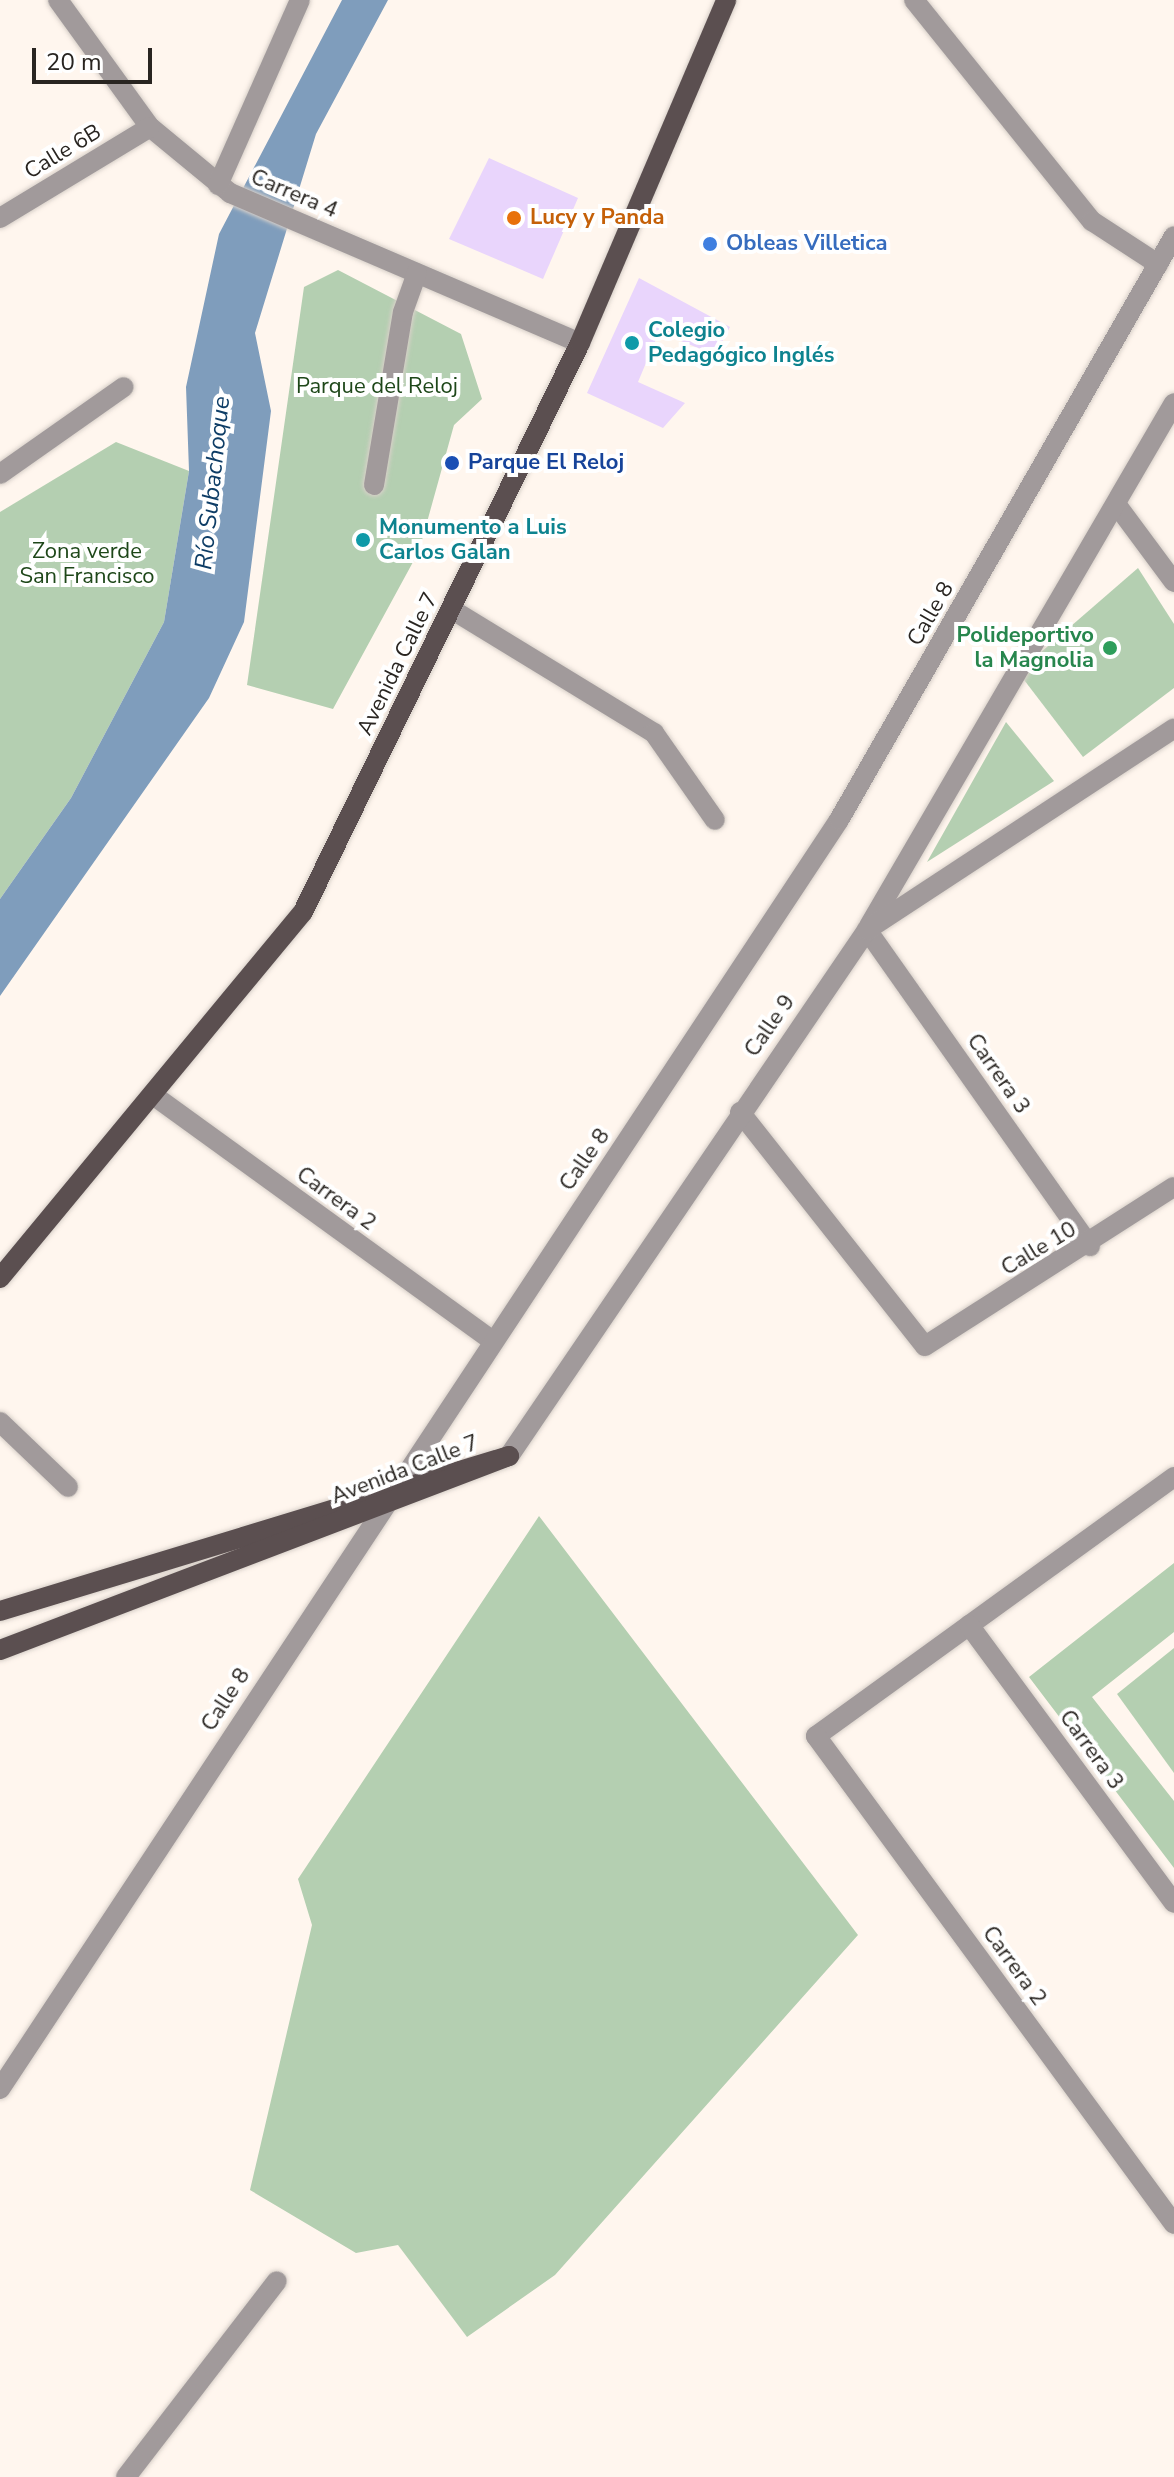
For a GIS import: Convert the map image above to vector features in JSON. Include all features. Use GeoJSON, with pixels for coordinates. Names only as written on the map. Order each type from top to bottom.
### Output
{"type":"FeatureCollection","features":[{"type":"Feature","properties":{"kind":"main road","name":"Avenida Calle 7"},"geometry":{"type":"LineString","coordinates":[[0,1278],[303,912],[580,343],[726,0]]}},
{"type":"Feature","properties":{"kind":"main road","name":"Avenida Calle 7"},"geometry":{"type":"LineString","coordinates":[[0,1611],[509,1456]]}},
{"type":"Feature","properties":{"kind":"main road","name":"Avenida Calle 7"},"geometry":{"type":"LineString","coordinates":[[0,1650],[509,1456]]}},
{"type":"Feature","properties":{"kind":"street","name":"Carrera 4"},"geometry":{"type":"LineString","coordinates":[[58,0],[150,127],[224,189],[580,343]]}},
{"type":"Feature","properties":{"kind":"street"},"geometry":{"type":"LineString","coordinates":[[224,189],[300,0]]}},
{"type":"Feature","properties":{"kind":"street"},"geometry":{"type":"LineString","coordinates":[[914,0],[1092,221],[1158,264]]}},
{"type":"Feature","properties":{"kind":"street","name":"Calle 6B"},"geometry":{"type":"LineString","coordinates":[[0,218],[150,127]]}},
{"type":"Feature","properties":{"kind":"street","name":"Calle 8"},"geometry":{"type":"LineString","coordinates":[[0,2089],[491,1340],[839,820],[1174,236]]}},
{"type":"Feature","properties":{"kind":"street"},"geometry":{"type":"LineString","coordinates":[[374,485],[403,312],[417,273]]}},
{"type":"Feature","properties":{"kind":"street"},"geometry":{"type":"LineString","coordinates":[[0,474],[124,387]]}},
{"type":"Feature","properties":{"kind":"street"},"geometry":{"type":"LineString","coordinates":[[867,930],[1174,403]]}},
{"type":"Feature","properties":{"kind":"street"},"geometry":{"type":"LineString","coordinates":[[1116,504],[1174,582]]}},
{"type":"Feature","properties":{"kind":"street"},"geometry":{"type":"LineString","coordinates":[[451,609],[654,733],[715,820]]}},
{"type":"Feature","properties":{"kind":"street","name":"Calle 9"},"geometry":{"type":"LineString","coordinates":[[509,1456],[740,1112],[867,930],[1174,728]]}},
{"type":"Feature","properties":{"kind":"street","name":"Carrera 3"},"geometry":{"type":"LineString","coordinates":[[867,930],[1090,1246]]}},
{"type":"Feature","properties":{"kind":"street","name":"Carrera 2"},"geometry":{"type":"LineString","coordinates":[[153,1095],[491,1340]]}},
{"type":"Feature","properties":{"kind":"street","name":"Calle 10"},"geometry":{"type":"LineString","coordinates":[[740,1112],[925,1346],[1090,1246],[1174,1187]]}},
{"type":"Feature","properties":{"kind":"street"},"geometry":{"type":"LineString","coordinates":[[0,1422],[68,1487]]}},
{"type":"Feature","properties":{"kind":"street"},"geometry":{"type":"LineString","coordinates":[[969,1625],[1170,1487]]}},
{"type":"Feature","properties":{"kind":"street","name":"Carrera 2"},"geometry":{"type":"LineString","coordinates":[[969,1625],[816,1736],[1174,2224]]}},
{"type":"Feature","properties":{"kind":"street","name":"Carrera 3"},"geometry":{"type":"LineString","coordinates":[[969,1625],[1174,1903]]}},
{"type":"Feature","properties":{"kind":"street"},"geometry":{"type":"LineString","coordinates":[[126,2477],[277,2281]]}},
{"type":"Feature","properties":{"kind":"green space","name":"Parque del Reloj"},"geometry":{"type":"Polygon","coordinates":[[[338,270],[461,334],[482,399],[454,425],[419,551],[333,709],[247,685],[304,287],[338,270]]]}},
{"type":"Feature","properties":{"kind":"green space","name":"Zona verde San Francisco"},"geometry":{"type":"Polygon","coordinates":[[[116,442],[189,471],[164,622],[71,798],[0,899],[0,512],[116,442]]]}},
{"type":"Feature","properties":{"kind":"green space","name":"Polideportivo la Magnolia"},"geometry":{"type":"Polygon","coordinates":[[[1138,568],[1174,624],[1174,688],[1083,757],[1018,672],[1138,568]]]}},
{"type":"Feature","properties":{"kind":"green space"},"geometry":{"type":"Polygon","coordinates":[[[1006,722],[1054,781],[927,862],[1006,722]]]}},
{"type":"Feature","properties":{"kind":"green space"},"geometry":{"type":"Polygon","coordinates":[[[539,1516],[858,1935],[555,2275],[467,2337],[398,2245],[356,2253],[250,2190],[312,1925],[298,1879],[539,1516]]]}},
{"type":"Feature","properties":{"kind":"green space"},"geometry":{"type":"Polygon","coordinates":[[[1174,1563],[1174,1632],[1092,1697],[1174,1801],[1174,1868],[1029,1677],[1174,1563]]]}},
{"type":"Feature","properties":{"kind":"green space"},"geometry":{"type":"Polygon","coordinates":[[[1174,1648],[1174,1773],[1117,1694],[1174,1648]]]}},
{"type":"Feature","properties":{"kind":"water","name":"Río Subachoque"},"geometry":{"type":"Polygon","coordinates":[[[342,0],[388,0],[316,134],[255,333],[271,411],[244,622],[209,698],[0,996],[0,899],[71,798],[164,622],[189,471],[186,387],[219,234],[342,0]]]}},
{"type":"Feature","properties":{"kind":"building","name":"Lucy y Panda"},"geometry":{"type":"Polygon","coordinates":[[[489,158],[578,198],[543,279],[449,239],[489,158]]]}},
{"type":"Feature","properties":{"kind":"building","name":"Colegio Pedagógico Inglés"},"geometry":{"type":"Polygon","coordinates":[[[639,278],[730,327],[715,355],[659,332],[638,382],[685,403],[663,428],[587,393],[639,278]]]}},
{"type":"Feature","properties":{"kind":"place","name":"Lucy y Panda"},"geometry":{"type":"Point","coordinates":[514,218]}},
{"type":"Feature","properties":{"kind":"place","name":"Obleas Villetica"},"geometry":{"type":"Point","coordinates":[710,244]}},
{"type":"Feature","properties":{"kind":"place","name":"Colegio Pedagógico Inglés"},"geometry":{"type":"Point","coordinates":[632,343]}},
{"type":"Feature","properties":{"kind":"place","name":"Parque El Reloj"},"geometry":{"type":"Point","coordinates":[452,463]}},
{"type":"Feature","properties":{"kind":"place","name":"Monumento a Luis Carlos Galan"},"geometry":{"type":"Point","coordinates":[363,540]}},
{"type":"Feature","properties":{"kind":"place","name":"Polideportivo la Magnolia"},"geometry":{"type":"Point","coordinates":[1110,648]}}]}
